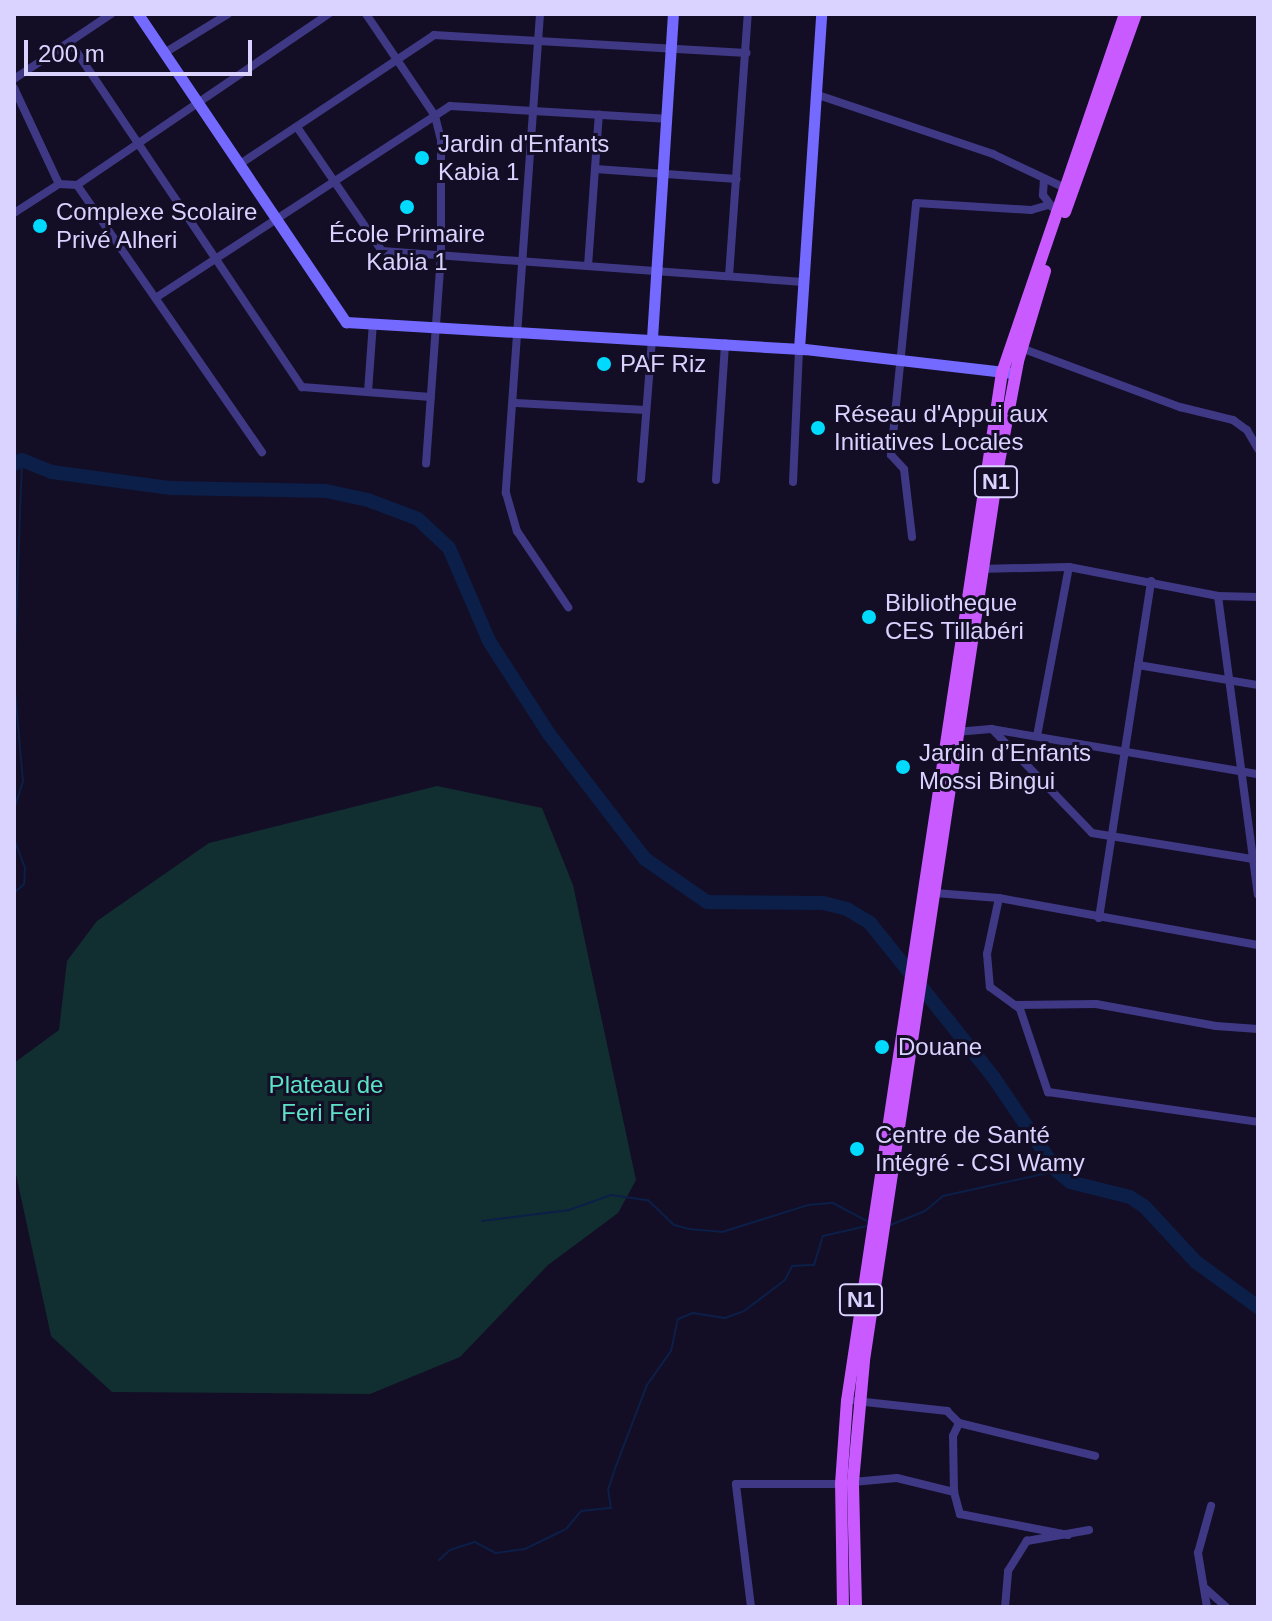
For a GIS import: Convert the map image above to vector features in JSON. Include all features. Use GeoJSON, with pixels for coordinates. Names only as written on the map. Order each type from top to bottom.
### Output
{"type":"FeatureCollection","features":[{"type":"Feature","properties":{"kind":"main road","name":"N1"},"geometry":{"type":"LineString","coordinates":[[920,964],[976,569],[1009,373],[1053,208],[1065,188],[1125,14]]}},
{"type":"Feature","properties":{"kind":"main road","name":"N1"},"geometry":{"type":"LineString","coordinates":[[1009,373],[1021,348],[1136,14]]}},
{"type":"Feature","properties":{"kind":"main road","name":"N1"},"geometry":{"type":"LineString","coordinates":[[843,1607],[853,1401],[901,1077],[935,893],[953,731]]}},
{"type":"Feature","properties":{"kind":"main road","name":"N1"},"geometry":{"type":"LineString","coordinates":[[847,1483],[856,1607]]}},
{"type":"Feature","properties":{"kind":"street"},"geometry":{"type":"LineString","coordinates":[[14,79],[111,14]]}},
{"type":"Feature","properties":{"kind":"street"},"geometry":{"type":"LineString","coordinates":[[138,14],[346,322],[652,338],[898,356],[1009,373]]}},
{"type":"Feature","properties":{"kind":"street"},"geometry":{"type":"LineString","coordinates":[[166,52],[228,14]]}},
{"type":"Feature","properties":{"kind":"street"},"geometry":{"type":"LineString","coordinates":[[14,213],[59,184],[77,185],[329,14]]}},
{"type":"Feature","properties":{"kind":"street"},"geometry":{"type":"LineString","coordinates":[[366,14],[435,116],[441,140],[441,255],[426,463]]}},
{"type":"Feature","properties":{"kind":"street"},"geometry":{"type":"LineString","coordinates":[[540,14],[508,510],[568,607]]}},
{"type":"Feature","properties":{"kind":"street"},"geometry":{"type":"LineString","coordinates":[[641,479],[673,14]]}},
{"type":"Feature","properties":{"kind":"street"},"geometry":{"type":"LineString","coordinates":[[729,276],[748,14]]}},
{"type":"Feature","properties":{"kind":"street"},"geometry":{"type":"LineString","coordinates":[[793,482],[821,14]]}},
{"type":"Feature","properties":{"kind":"street"},"geometry":{"type":"LineString","coordinates":[[240,164],[396,57],[434,35],[746,53]]}},
{"type":"Feature","properties":{"kind":"street"},"geometry":{"type":"LineString","coordinates":[[70,42],[302,387],[431,397]]}},
{"type":"Feature","properties":{"kind":"street"},"geometry":{"type":"LineString","coordinates":[[14,88],[59,184]]}},
{"type":"Feature","properties":{"kind":"street"},"geometry":{"type":"LineString","coordinates":[[815,94],[993,154],[1065,188]]}},
{"type":"Feature","properties":{"kind":"street"},"geometry":{"type":"LineString","coordinates":[[157,297],[279,222],[450,106],[666,119]]}},
{"type":"Feature","properties":{"kind":"street"},"geometry":{"type":"LineString","coordinates":[[588,266],[599,114]]}},
{"type":"Feature","properties":{"kind":"street"},"geometry":{"type":"LineString","coordinates":[[297,127],[338,182],[382,251],[803,282]]}},
{"type":"Feature","properties":{"kind":"street"},"geometry":{"type":"LineString","coordinates":[[595,169],[737,179]]}},
{"type":"Feature","properties":{"kind":"street"},"geometry":{"type":"LineString","coordinates":[[912,537],[904,469],[891,455],[898,356],[916,203],[1031,210],[1053,208],[1044,179]]}},
{"type":"Feature","properties":{"kind":"street"},"geometry":{"type":"LineString","coordinates":[[77,185],[262,452]]}},
{"type":"Feature","properties":{"kind":"street"},"geometry":{"type":"LineString","coordinates":[[368,392],[373,323]]}},
{"type":"Feature","properties":{"kind":"street"},"geometry":{"type":"LineString","coordinates":[[716,480],[725,343]]}},
{"type":"Feature","properties":{"kind":"street"},"geometry":{"type":"LineString","coordinates":[[1021,348],[1180,407],[1233,420],[1247,430],[1258,449]]}},
{"type":"Feature","properties":{"kind":"street"},"geometry":{"type":"LineString","coordinates":[[516,403],[646,410]]}},
{"type":"Feature","properties":{"kind":"street"},"geometry":{"type":"LineString","coordinates":[[976,569],[1069,567],[1218,596],[1258,597]]}},
{"type":"Feature","properties":{"kind":"street"},"geometry":{"type":"LineString","coordinates":[[1037,736],[1069,567]]}},
{"type":"Feature","properties":{"kind":"street"},"geometry":{"type":"LineString","coordinates":[[1099,918],[1151,581]]}},
{"type":"Feature","properties":{"kind":"street"},"geometry":{"type":"LineString","coordinates":[[1218,596],[1256,860],[1258,894]]}},
{"type":"Feature","properties":{"kind":"street"},"geometry":{"type":"LineString","coordinates":[[1138,665],[1258,685]]}},
{"type":"Feature","properties":{"kind":"street"},"geometry":{"type":"LineString","coordinates":[[991,729],[1092,833],[1256,860]]}},
{"type":"Feature","properties":{"kind":"street"},"geometry":{"type":"LineString","coordinates":[[953,731],[991,729],[1125,749],[1258,774]]}},
{"type":"Feature","properties":{"kind":"street"},"geometry":{"type":"LineString","coordinates":[[935,893],[999,898],[1258,945]]}},
{"type":"Feature","properties":{"kind":"street"},"geometry":{"type":"LineString","coordinates":[[999,898],[987,954],[990,987],[1014,1005],[1048,1092],[1258,1122]]}},
{"type":"Feature","properties":{"kind":"street"},"geometry":{"type":"LineString","coordinates":[[1014,1005],[1096,1004],[1216,1026],[1258,1029]]}},
{"type":"Feature","properties":{"kind":"street"},"geometry":{"type":"LineString","coordinates":[[853,1401],[947,1411],[959,1423],[1095,1456]]}},
{"type":"Feature","properties":{"kind":"street"},"geometry":{"type":"LineString","coordinates":[[959,1423],[953,1436],[954,1492],[960,1514],[1068,1535]]}},
{"type":"Feature","properties":{"kind":"street"},"geometry":{"type":"LineString","coordinates":[[751,1607],[736,1484],[847,1483],[897,1478],[954,1492]]}},
{"type":"Feature","properties":{"kind":"street"},"geometry":{"type":"LineString","coordinates":[[1207,1607],[1198,1553],[1211,1506]]}},
{"type":"Feature","properties":{"kind":"street"},"geometry":{"type":"LineString","coordinates":[[1005,1607],[1008,1571],[1027,1541],[1089,1530]]}},
{"type":"Feature","properties":{"kind":"street"},"geometry":{"type":"LineString","coordinates":[[1206,1588],[1226,1607]]}},
{"type":"Feature","properties":{"kind":"green space","name":"Plateau de Feri Feri"},"geometry":{"type":"Polygon","coordinates":[[[437,786],[542,808],[573,885],[636,1180],[618,1213],[548,1265],[460,1357],[370,1394],[112,1392],[51,1336],[14,1165],[14,1063],[59,1030],[67,961],[97,921],[209,843],[437,786]]]}},
{"type":"Feature","properties":{"kind":"waterway"},"geometry":{"type":"LineString","coordinates":[[14,809],[23,782],[14,679],[22,460]]}},
{"type":"Feature","properties":{"kind":"waterway"},"geometry":{"type":"LineString","coordinates":[[14,464],[22,460],[52,472],[171,488],[326,491],[368,500],[418,519],[449,548],[489,641],[549,734],[645,859],[707,902],[823,903],[847,909],[870,923],[994,1078],[1057,1171],[1070,1182],[1130,1197],[1144,1206],[1196,1262],[1258,1307]]}},
{"type":"Feature","properties":{"kind":"waterway"},"geometry":{"type":"LineString","coordinates":[[14,839],[25,867],[24,884],[14,893]]}},
{"type":"Feature","properties":{"kind":"waterway"},"geometry":{"type":"LineString","coordinates":[[888,1226],[925,1211],[943,1196],[1057,1171]]}},
{"type":"Feature","properties":{"kind":"waterway"},"geometry":{"type":"LineString","coordinates":[[482,1221],[569,1210],[611,1195],[648,1200],[674,1225],[689,1229],[722,1232],[808,1205],[833,1203],[868,1222]]}},
{"type":"Feature","properties":{"kind":"waterway"},"geometry":{"type":"LineString","coordinates":[[439,1560],[450,1550],[475,1542],[496,1553],[525,1549],[566,1529],[581,1511],[611,1508],[608,1490],[616,1466],[647,1385],[671,1351],[678,1319],[693,1313],[725,1318],[744,1311],[785,1280],[792,1266],[814,1265],[823,1236],[867,1226]]}},
{"type":"Feature","properties":{"kind":"place","name":"Jardin d'Enfants Kabia 1"},"geometry":{"type":"Point","coordinates":[422,158]}},
{"type":"Feature","properties":{"kind":"place","name":"École Primaire Kabia 1"},"geometry":{"type":"Point","coordinates":[407,207]}},
{"type":"Feature","properties":{"kind":"place","name":"Complexe Scolaire Privé Alheri"},"geometry":{"type":"Point","coordinates":[40,226]}},
{"type":"Feature","properties":{"kind":"place","name":"PAF Riz"},"geometry":{"type":"Point","coordinates":[604,364]}},
{"type":"Feature","properties":{"kind":"place","name":"Réseau d'Appui aux Initiatives Locales"},"geometry":{"type":"Point","coordinates":[818,428]}},
{"type":"Feature","properties":{"kind":"place","name":"Bibliotheque CES Tillabéri"},"geometry":{"type":"Point","coordinates":[869,617]}},
{"type":"Feature","properties":{"kind":"place","name":"Jardin d’Enfants Mossi Bingui"},"geometry":{"type":"Point","coordinates":[903,767]}},
{"type":"Feature","properties":{"kind":"place","name":"Douane"},"geometry":{"type":"Point","coordinates":[882,1047]}},
{"type":"Feature","properties":{"kind":"place","name":"Centre de Santé Intégré - CSI Wamy"},"geometry":{"type":"Point","coordinates":[857,1149]}}]}
